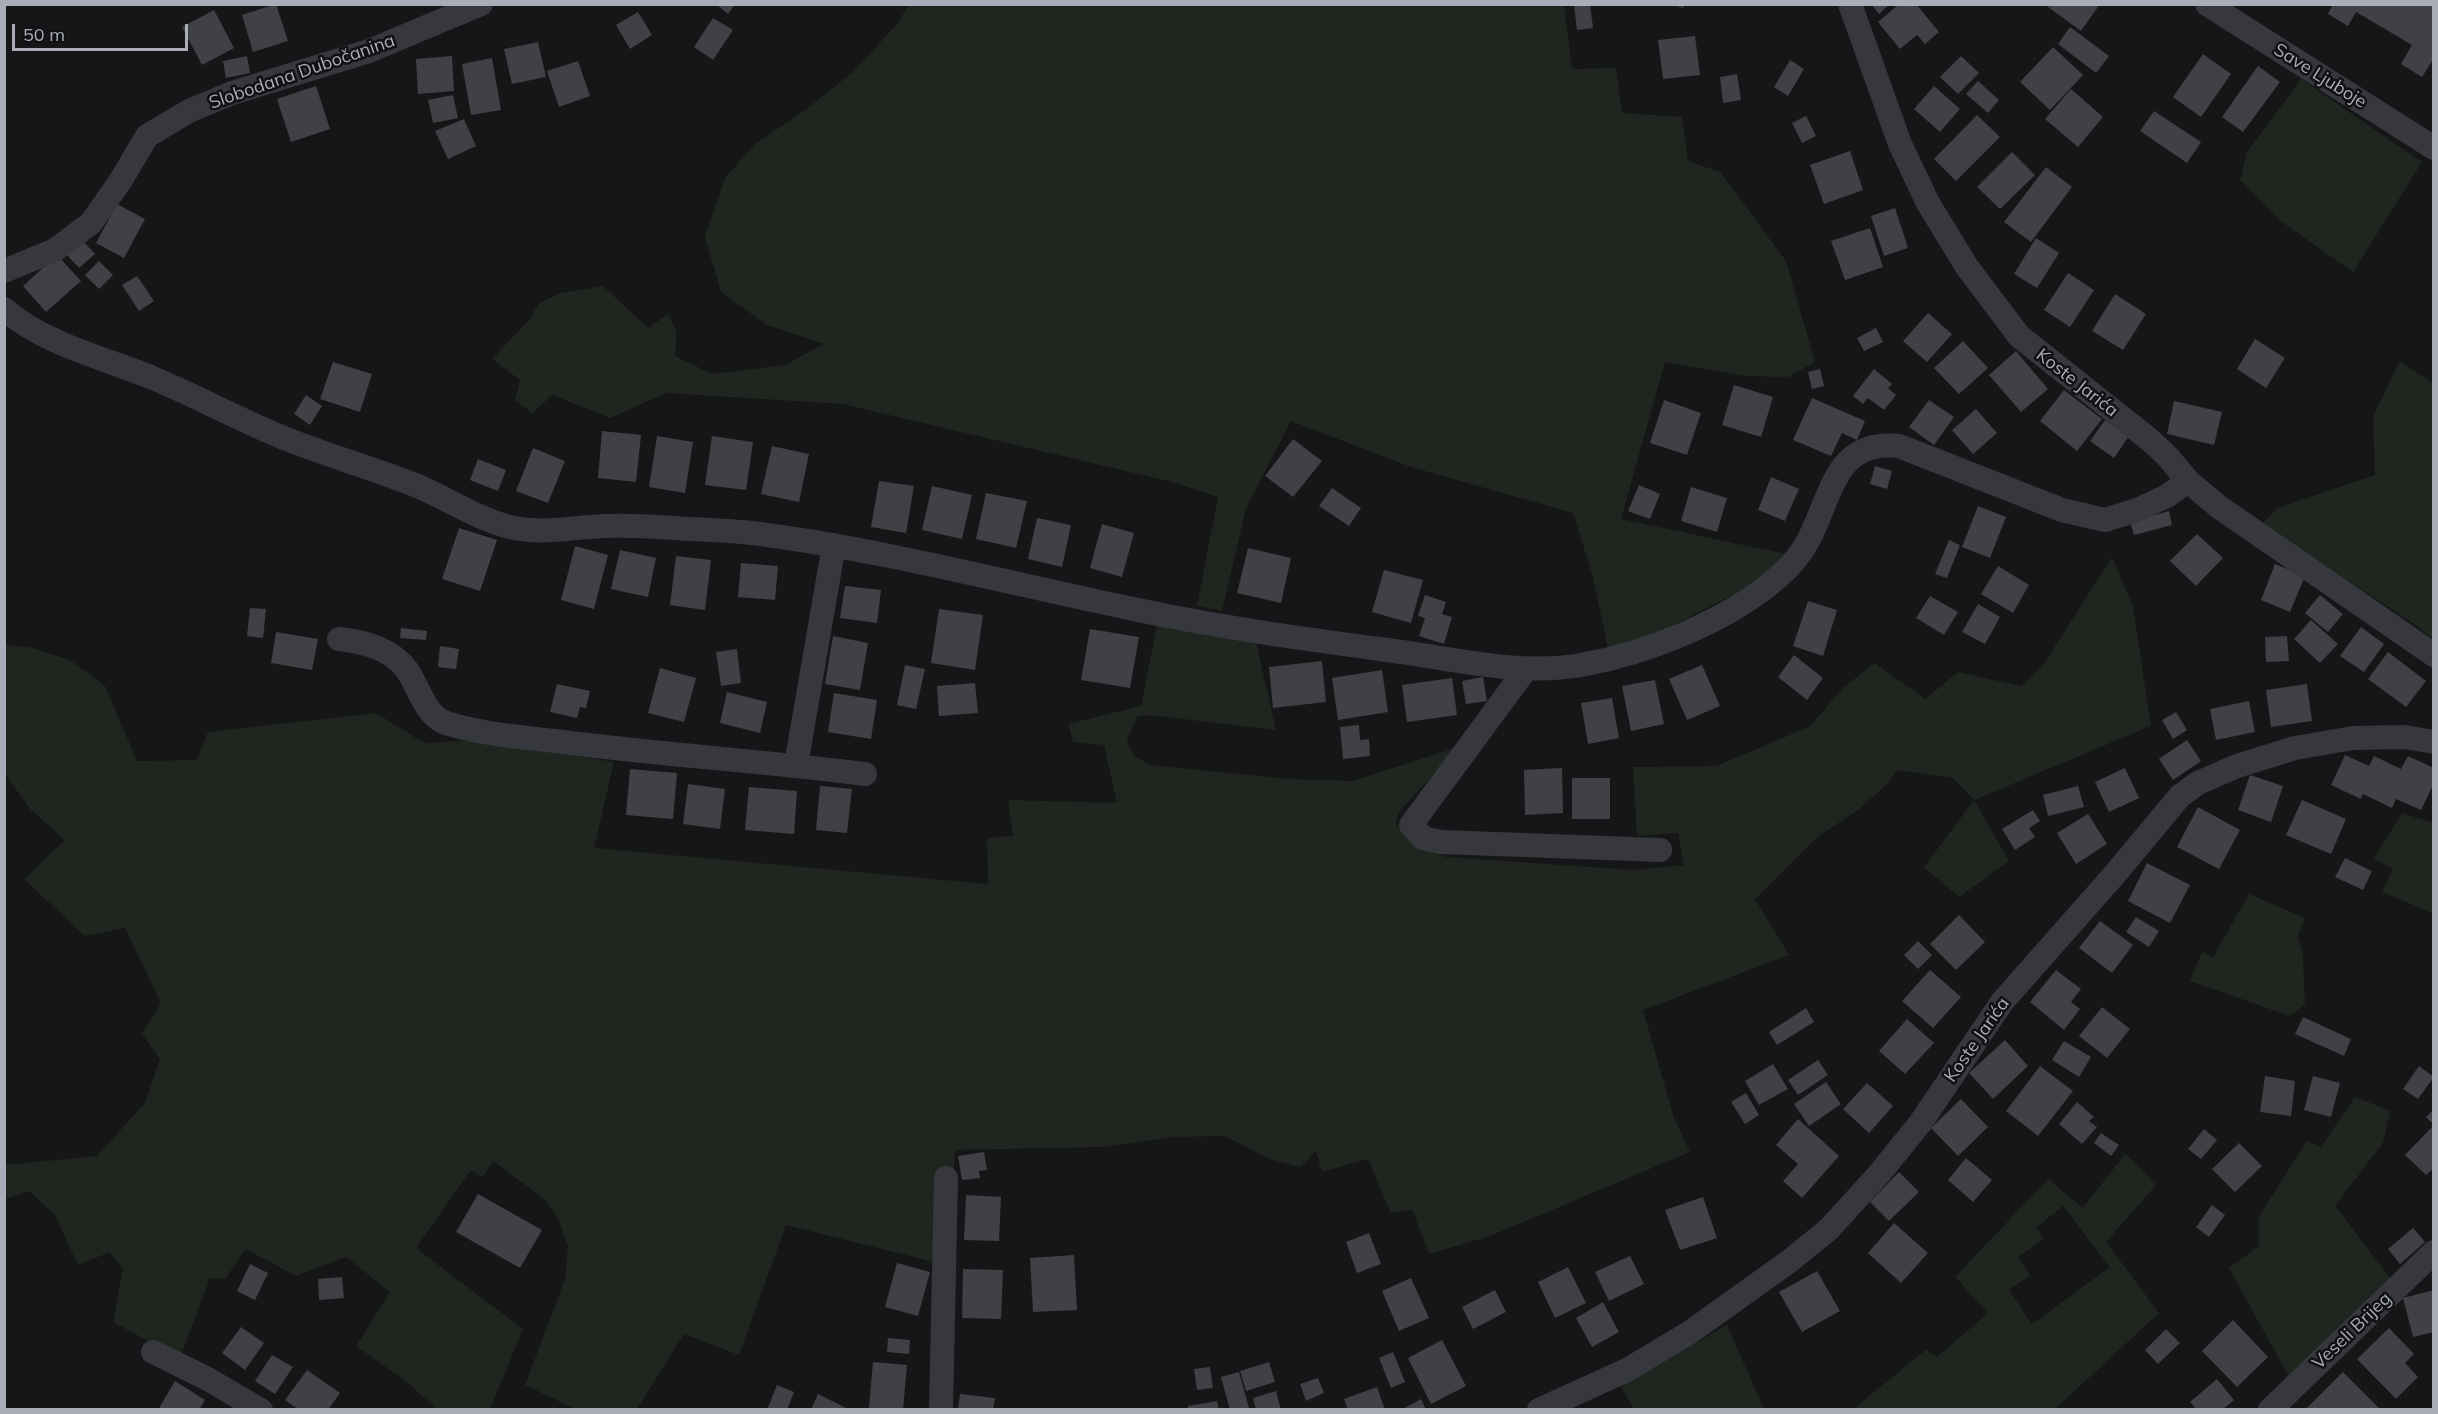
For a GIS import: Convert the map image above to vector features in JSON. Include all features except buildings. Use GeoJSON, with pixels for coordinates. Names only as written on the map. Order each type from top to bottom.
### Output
{"type":"FeatureCollection","features":[{"type":"Feature","properties":{"kind":"street","name":"Slobodana Dubočanina"},"geometry":{"type":"LineString","coordinates":[[4,272],[55,250],[91,223],[121,180],[147,136],[189,111],[232,93],[369,51],[481,4]]}},
{"type":"Feature","properties":{"kind":"street","name":"Koste Jarića"},"geometry":{"type":"LineString","coordinates":[[1850,4],[1899,144],[1928,203],[1967,267],[2019,336],[2150,440],[2188,481],[2219,507],[2433,655]]}},
{"type":"Feature","properties":{"kind":"street","name":"Save Ljuboje"},"geometry":{"type":"LineString","coordinates":[[2207,4],[2433,148]]}},
{"type":"Feature","properties":{"kind":"street"},"geometry":{"type":"LineString","coordinates":[[4,309],[46,336],[153,378],[286,438],[408,482],[470,511],[515,528],[552,531],[603,526],[635,526],[754,533],[834,545],[1147,612],[1264,633],[1526,669],[1575,666],[1653,646],[1756,596],[1783,573],[1808,542],[1830,485],[1845,466],[1861,450],[1881,444],[1899,446],[2062,510],[2105,520],[2137,510],[2168,496],[2188,481]]}},
{"type":"Feature","properties":{"kind":"street"},"geometry":{"type":"LineString","coordinates":[[796,765],[834,545]]}},
{"type":"Feature","properties":{"kind":"street"},"geometry":{"type":"LineString","coordinates":[[339,639],[363,642],[392,656],[406,669],[433,715],[444,722],[477,731],[639,752],[796,765],[865,774]]}},
{"type":"Feature","properties":{"kind":"street"},"geometry":{"type":"LineString","coordinates":[[1526,669],[1411,825],[1423,838],[1441,842],[1659,850]]}},
{"type":"Feature","properties":{"kind":"street","name":"Koste Jarića"},"geometry":{"type":"LineString","coordinates":[[1539,1410],[1627,1370],[1689,1334],[1791,1260],[1829,1229],[1879,1174],[1921,1122],[2002,1002],[2115,874],[2180,796],[2198,783],[2237,766],[2295,748],[2353,738],[2405,737],[2433,742]]}},
{"type":"Feature","properties":{"kind":"street"},"geometry":{"type":"LineString","coordinates":[[941,1410],[946,1178]]}},
{"type":"Feature","properties":{"kind":"street","name":"Veseli Brijeg"},"geometry":{"type":"LineString","coordinates":[[2270,1410],[2433,1252]]}},
{"type":"Feature","properties":{"kind":"street"},"geometry":{"type":"LineString","coordinates":[[153,1352],[206,1378],[261,1410]]}},
{"type":"Feature","properties":{"kind":"shaded area"},"geometry":{"type":"Polygon","coordinates":[[[1564,4],[1572,69],[1616,68],[1622,113],[1682,117],[1688,161],[1720,172],[1786,261],[1815,362],[1788,377],[1744,376],[1665,362],[1621,519],[1790,555],[1753,585],[1645,639],[1608,649],[1593,577],[1573,513],[1411,467],[1291,421],[1246,508],[1222,611],[1197,606],[1218,497],[1172,482],[843,404],[666,393],[610,418],[552,395],[533,413],[515,401],[520,380],[492,359],[529,320],[539,303],[561,293],[603,286],[648,328],[668,314],[677,332],[675,356],[712,374],[785,365],[824,344],[767,325],[721,292],[705,237],[725,178],[755,144],[804,111],[854,71],[896,25],[909,5],[1564,4]]]}},
{"type":"Feature","properties":{"kind":"shaded area"},"geometry":{"type":"Polygon","coordinates":[[[2301,79],[2422,162],[2353,272],[2282,222],[2240,180],[2247,152],[2301,79]]]}},
{"type":"Feature","properties":{"kind":"shaded area"},"geometry":{"type":"Polygon","coordinates":[[[2400,361],[2433,384],[2433,639],[2413,623],[2261,525],[2278,508],[2375,475],[2373,416],[2400,361]]]}},
{"type":"Feature","properties":{"kind":"shaded area"},"geometry":{"type":"Polygon","coordinates":[[[2112,557],[2133,607],[2151,726],[1974,800],[1953,778],[1897,770],[1887,784],[1858,810],[1816,838],[1755,899],[1789,955],[1643,1010],[1674,1118],[1690,1152],[1490,1236],[1429,1254],[1412,1209],[1391,1213],[1368,1159],[1322,1172],[1316,1151],[1300,1167],[1270,1159],[1225,1136],[1174,1137],[1103,1147],[955,1150],[954,1170],[937,1169],[934,1262],[786,1225],[739,1355],[684,1334],[637,1409],[575,1409],[525,1385],[565,1279],[568,1247],[559,1220],[546,1200],[493,1161],[482,1177],[471,1170],[416,1248],[523,1329],[490,1409],[438,1410],[407,1382],[356,1346],[390,1292],[346,1257],[296,1276],[246,1249],[225,1279],[210,1278],[180,1358],[113,1322],[123,1269],[110,1252],[78,1265],[55,1215],[29,1191],[5,1199],[5,1165],[97,1156],[145,1103],[160,1059],[142,1034],[161,1003],[125,928],[85,936],[24,879],[65,840],[31,810],[5,774],[4,645],[29,647],[70,660],[105,686],[137,761],[197,760],[208,732],[376,713],[424,743],[476,740],[614,762],[594,848],[988,884],[987,838],[1013,836],[1008,800],[1117,803],[1104,745],[1073,742],[1068,724],[1141,706],[1157,625],[1256,642],[1276,730],[1149,715],[1137,717],[1127,740],[1133,755],[1150,765],[1288,779],[1353,781],[1458,747],[1399,812],[1395,824],[1416,843],[1446,857],[1633,870],[1684,865],[1678,833],[1637,836],[1633,767],[1716,766],[1809,727],[1843,688],[1875,663],[1925,699],[1958,672],[2021,686],[2043,665],[2112,557]]]}},
{"type":"Feature","properties":{"kind":"shaded area"},"geometry":{"type":"Polygon","coordinates":[[[1974,800],[2009,861],[1959,897],[1924,867],[1974,800]]]}},
{"type":"Feature","properties":{"kind":"shaded area"},"geometry":{"type":"Polygon","coordinates":[[[2402,813],[2433,823],[2433,913],[2382,892],[2393,869],[2374,858],[2402,813]]]}},
{"type":"Feature","properties":{"kind":"shaded area"},"geometry":{"type":"Polygon","coordinates":[[[2249,894],[2305,918],[2298,936],[2303,955],[2305,1004],[2290,1016],[2190,981],[2202,952],[2213,957],[2249,894]]]}},
{"type":"Feature","properties":{"kind":"shaded area"},"geometry":{"type":"Polygon","coordinates":[[[2355,1097],[2390,1111],[2383,1143],[2335,1206],[2392,1280],[2289,1377],[2229,1268],[2259,1246],[2259,1216],[2307,1141],[2321,1147],[2355,1097]]]}},
{"type":"Feature","properties":{"kind":"shaded area"},"geometry":{"type":"Polygon","coordinates":[[[2125,1154],[2157,1184],[2106,1242],[2159,1313],[2055,1409],[1853,1409],[1926,1350],[1937,1357],[1988,1313],[1955,1277],[2048,1179],[2083,1208],[2125,1154]],[[2063,1206],[2036,1228],[2044,1239],[2018,1257],[2030,1275],[2009,1290],[2032,1324],[2110,1267],[2063,1206]]]}},
{"type":"Feature","properties":{"kind":"shaded area"},"geometry":{"type":"Polygon","coordinates":[[[1727,1325],[1764,1409],[1634,1409],[1621,1387],[1727,1325]]]}}]}
